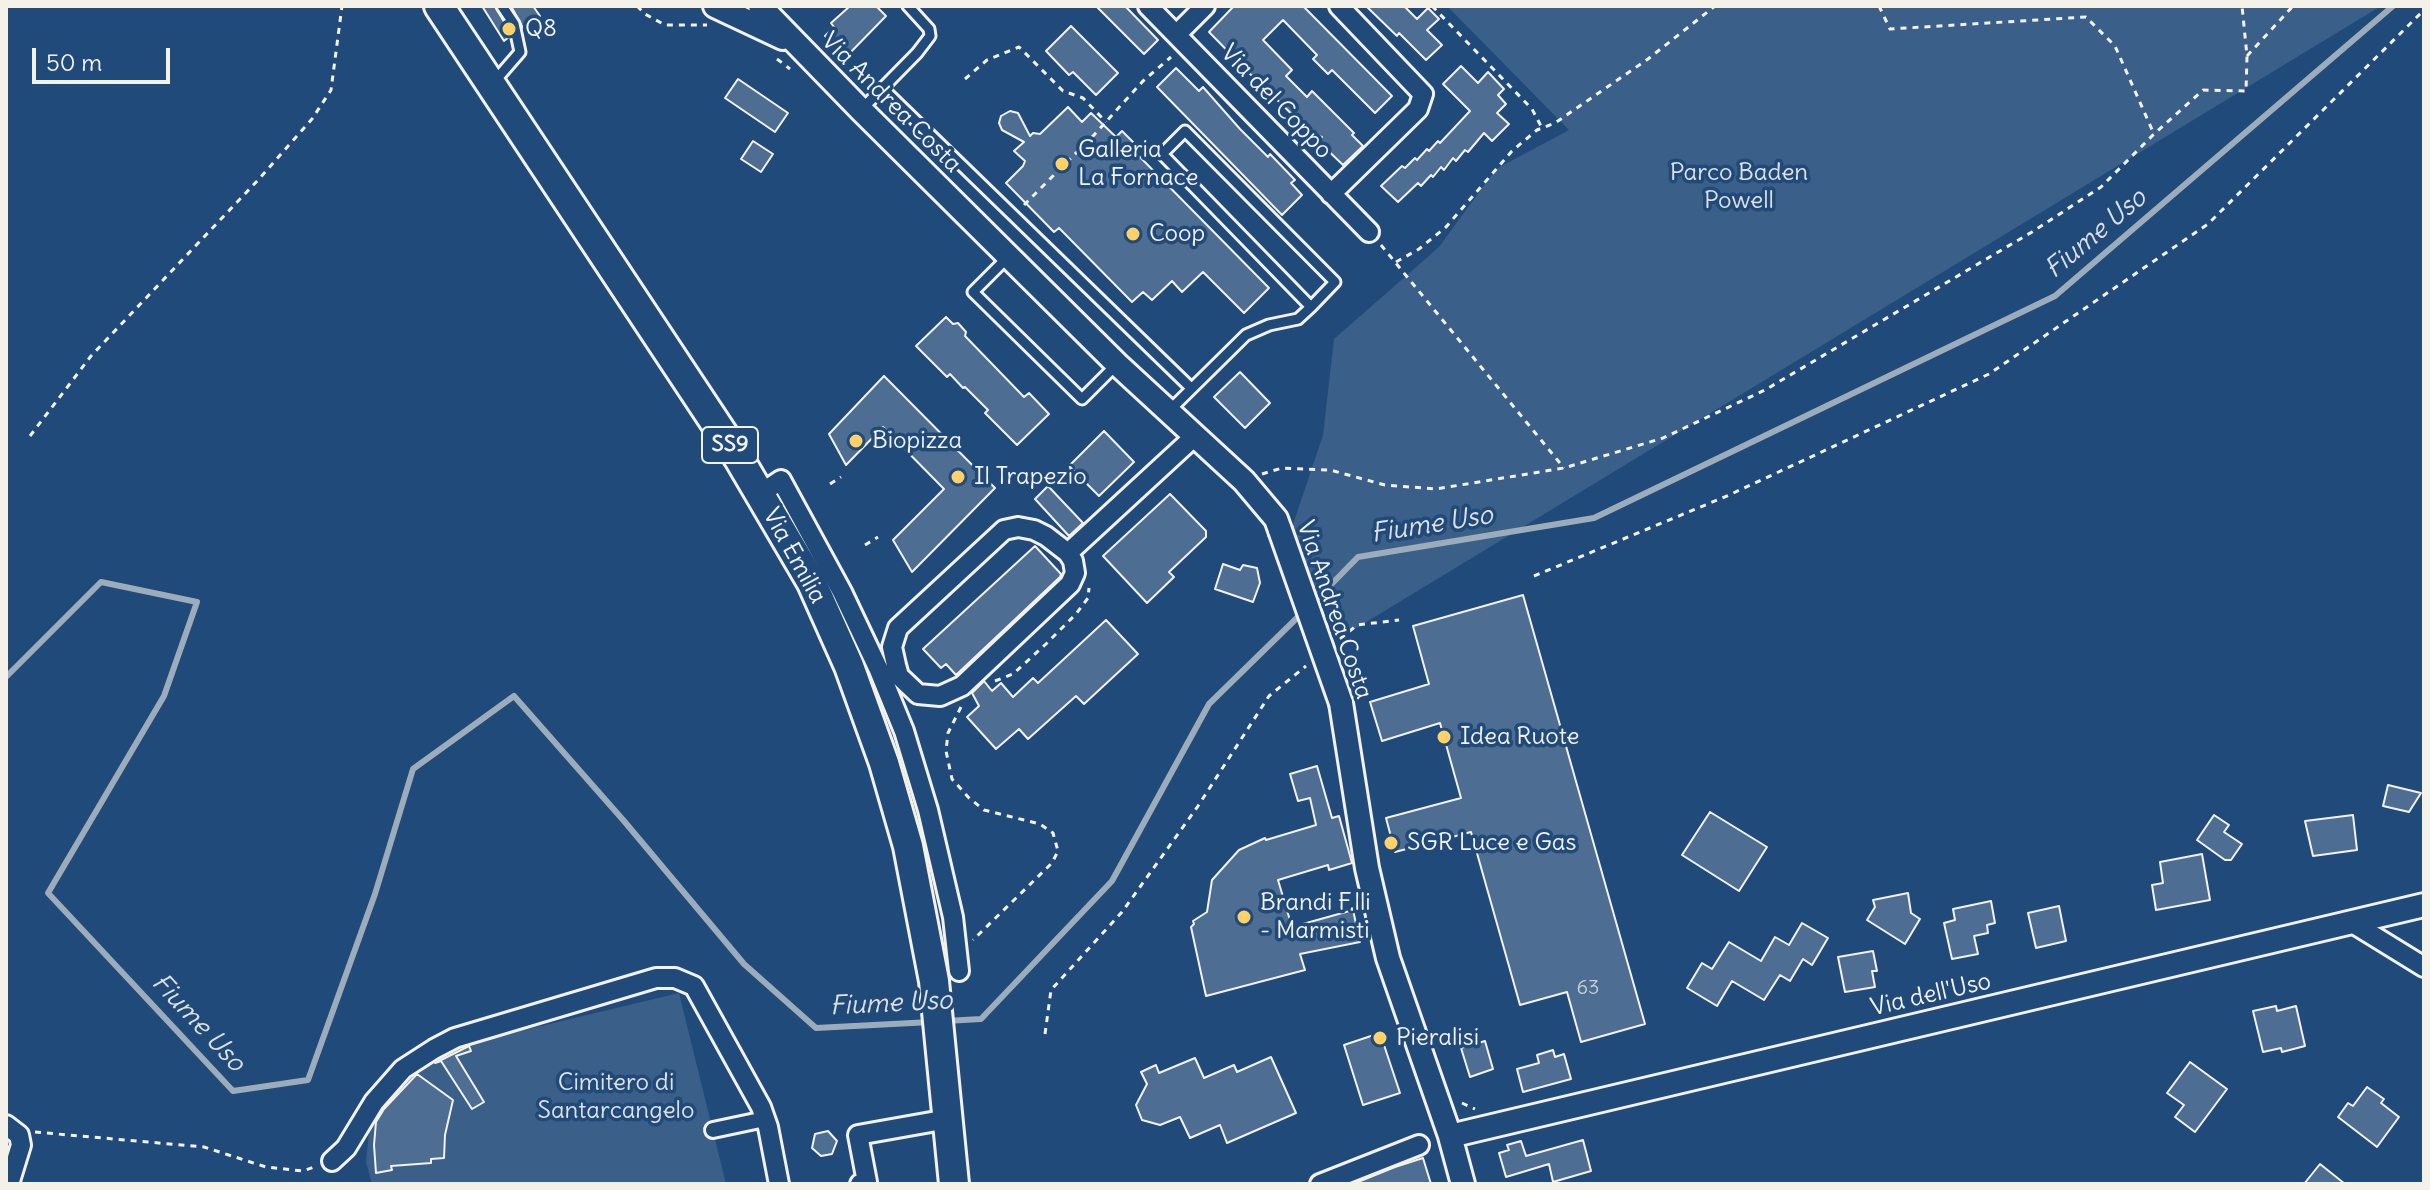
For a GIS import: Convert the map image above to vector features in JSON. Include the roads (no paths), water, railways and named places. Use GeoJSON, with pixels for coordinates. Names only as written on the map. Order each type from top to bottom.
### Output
{"type":"FeatureCollection","features":[{"type":"Feature","properties":{"kind":"main road","name":"Via Emilia"},"geometry":{"type":"LineString","coordinates":[[439,6],[738,457],[812,583],[849,666],[884,763],[908,846],[934,981],[954,1184]]}},
{"type":"Feature","properties":{"kind":"street","name":"Via Andrea Costa"},"geometry":{"type":"LineString","coordinates":[[760,6],[1117,364],[1244,481],[1276,519],[1341,703],[1367,868],[1388,958],[1450,1136],[1463,1184]]}},
{"type":"Feature","properties":{"kind":"street","name":"Via del Coppo"},"geometry":{"type":"LineString","coordinates":[[1148,6],[1369,232]]}},
{"type":"Feature","properties":{"kind":"street"},"geometry":{"type":"LineString","coordinates":[[1177,34],[1205,6]]}},
{"type":"Feature","properties":{"kind":"street"},"geometry":{"type":"LineString","coordinates":[[1331,194],[1418,109],[1423,94],[1339,6]]}},
{"type":"Feature","properties":{"kind":"street","name":"Via Andrea Costa"},"geometry":{"type":"LineString","coordinates":[[716,16],[796,45]]}},
{"type":"Feature","properties":{"kind":"street"},"geometry":{"type":"LineString","coordinates":[[1068,553],[1195,436]]}},
{"type":"Feature","properties":{"kind":"street"},"geometry":{"type":"LineString","coordinates":[[760,494],[781,480],[842,592],[879,670],[904,731],[928,810],[953,917],[958,964]]}},
{"type":"Feature","properties":{"kind":"street"},"geometry":{"type":"LineString","coordinates":[[1018,527],[1034,530],[1068,553],[1075,573],[1070,584],[962,686],[931,697],[918,694],[899,676],[892,647],[898,628],[1004,530],[1018,527]]}},
{"type":"Feature","properties":{"kind":"street","name":"Via dell'Uso"},"geometry":{"type":"LineString","coordinates":[[1450,1136],[2424,905]]}},
{"type":"Feature","properties":{"kind":"street"},"geometry":{"type":"LineString","coordinates":[[2351,922],[2424,967]]}},
{"type":"Feature","properties":{"kind":"street"},"geometry":{"type":"LineString","coordinates":[[332,1161],[346,1148],[374,1102],[403,1069],[434,1049],[455,1038],[656,978],[675,978],[694,986],[761,1107],[779,1184]]}},
{"type":"Feature","properties":{"kind":"street"},"geometry":{"type":"LineString","coordinates":[[860,1184],[867,1182],[858,1135],[947,1107]]}},
{"type":"Feature","properties":{"kind":"street"},"geometry":{"type":"LineString","coordinates":[[713,1130],[766,1123]]}},
{"type":"Feature","properties":{"kind":"street"},"geometry":{"type":"LineString","coordinates":[[9,1184],[21,1145],[13,1130]]}},
{"type":"Feature","properties":{"kind":"street"},"geometry":{"type":"LineString","coordinates":[[1320,1184],[1419,1145]]}},
{"type":"Feature","properties":{"kind":"lane"},"geometry":{"type":"LineString","coordinates":[[492,85],[520,52],[514,24],[502,6]]}},
{"type":"Feature","properties":{"kind":"lane"},"geometry":{"type":"LineString","coordinates":[[861,110],[930,36],[929,29],[908,6]]}},
{"type":"Feature","properties":{"kind":"lane"},"geometry":{"type":"LineString","coordinates":[[882,88],[1191,388]]}},
{"type":"Feature","properties":{"kind":"lane"},"geometry":{"type":"LineString","coordinates":[[1169,411],[1246,335],[1269,325],[1298,319],[1311,307],[1335,282],[1185,131],[1162,154],[1311,307]]}},
{"type":"Feature","properties":{"kind":"lane"},"geometry":{"type":"LineString","coordinates":[[1009,256],[973,292],[1082,399],[1117,364]]}},
{"type":"Feature","properties":{"kind":"waterway","name":"Fiume Uso"},"geometry":{"type":"LineString","coordinates":[[1313,603],[1358,557],[1594,518],[2055,296],[2393,6]]}},
{"type":"Feature","properties":{"kind":"waterway","name":"Fiume Uso"},"geometry":{"type":"LineString","coordinates":[[6,677],[101,582],[197,602],[164,696],[48,893],[233,1091],[308,1080],[375,894],[413,769],[514,696],[744,964],[816,1028],[931,1022]]}},
{"type":"Feature","properties":{"kind":"waterway","name":"Fiume Uso"},"geometry":{"type":"LineString","coordinates":[[946,1021],[981,1019],[1112,881],[1209,704],[1302,613]]}},
{"type":"Feature","properties":{"kind":"place","name":"Q8"},"geometry":{"type":"Point","coordinates":[509,29]}},
{"type":"Feature","properties":{"kind":"place","name":"Galleria La Fornace"},"geometry":{"type":"Point","coordinates":[1062,164]}},
{"type":"Feature","properties":{"kind":"place","name":"Coop"},"geometry":{"type":"Point","coordinates":[1133,234]}},
{"type":"Feature","properties":{"kind":"place","name":"Biopizza"},"geometry":{"type":"Point","coordinates":[856,441]}},
{"type":"Feature","properties":{"kind":"place","name":"Il Trapezio"},"geometry":{"type":"Point","coordinates":[958,477]}},
{"type":"Feature","properties":{"kind":"place","name":"Idea Ruote"},"geometry":{"type":"Point","coordinates":[1444,737]}},
{"type":"Feature","properties":{"kind":"place","name":"SGR Luce e Gas"},"geometry":{"type":"Point","coordinates":[1391,843]}},
{"type":"Feature","properties":{"kind":"place","name":"Brandi F.lli - Marmisti"},"geometry":{"type":"Point","coordinates":[1244,917]}},
{"type":"Feature","properties":{"kind":"place","name":"Pieralisi"},"geometry":{"type":"Point","coordinates":[1380,1038]}},
{"type":"Feature","properties":{"kind":"park label","name":"Parco Baden Powell"},"geometry":{"type":"Point","coordinates":[1739,187]}},
{"type":"Feature","properties":{"kind":"park label","name":"Cimitero di Santarcangelo"},"geometry":{"type":"Point","coordinates":[616,1097]}}]}
